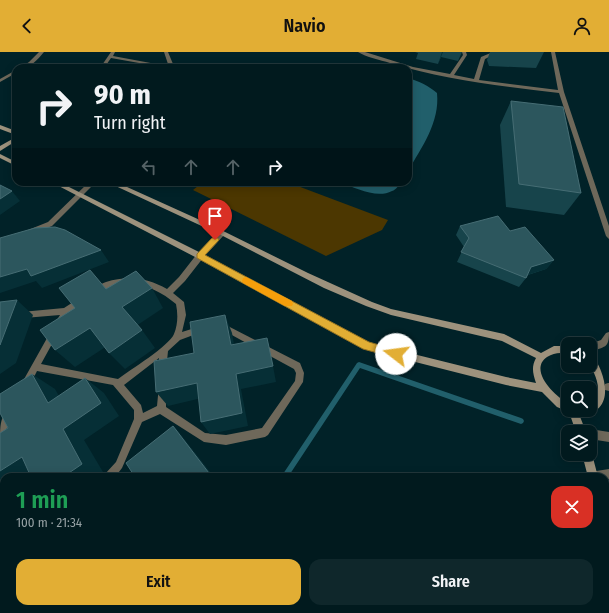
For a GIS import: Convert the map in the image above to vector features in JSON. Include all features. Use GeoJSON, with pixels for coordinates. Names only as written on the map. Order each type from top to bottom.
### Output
{"type":"FeatureCollection","features":[{"type":"Feature","properties":{"kind":"street"},"geometry":{"type":"LineString","coordinates":[[28,64],[42,52]]}},
{"type":"Feature","properties":{"kind":"street"},"geometry":{"type":"LineString","coordinates":[[166,52],[171,64]]}},
{"type":"Feature","properties":{"kind":"street"},"geometry":{"type":"LineString","coordinates":[[360,52],[389,59],[402,64]]}},
{"type":"Feature","properties":{"kind":"street"},"geometry":{"type":"LineString","coordinates":[[451,76],[465,55],[464,52]]}},
{"type":"Feature","properties":{"kind":"street"},"geometry":{"type":"LineString","coordinates":[[476,81],[483,58],[497,52]]}},
{"type":"Feature","properties":{"kind":"street"},"geometry":{"type":"LineString","coordinates":[[553,52],[561,92],[609,236]]}},
{"type":"Feature","properties":{"kind":"street"},"geometry":{"type":"LineString","coordinates":[[105,64],[112,54],[149,64]]}},
{"type":"Feature","properties":{"kind":"street"},"geometry":{"type":"LineString","coordinates":[[412,68],[476,81],[561,92]]}},
{"type":"Feature","properties":{"kind":"street"},"geometry":{"type":"LineString","coordinates":[[0,81],[12,74]]}},
{"type":"Feature","properties":{"kind":"street"},"geometry":{"type":"LineString","coordinates":[[0,127],[12,131]]}},
{"type":"Feature","properties":{"kind":"street"},"geometry":{"type":"LineString","coordinates":[[0,149],[12,142]]}},
{"type":"Feature","properties":{"kind":"street"},"geometry":{"type":"LineString","coordinates":[[0,156],[12,162]]}},
{"type":"Feature","properties":{"kind":"street"},"geometry":{"type":"LineString","coordinates":[[62,186],[200,256],[367,346],[506,381],[543,388]]}},
{"type":"Feature","properties":{"kind":"street"},"geometry":{"type":"LineString","coordinates":[[23,235],[50,224],[89,186]]}},
{"type":"Feature","properties":{"kind":"street"},"geometry":{"type":"LineString","coordinates":[[119,186],[222,233],[323,285],[374,307],[504,338],[541,357]]}},
{"type":"Feature","properties":{"kind":"street"},"geometry":{"type":"LineString","coordinates":[[169,292],[222,233]]}},
{"type":"Feature","properties":{"kind":"street"},"geometry":{"type":"LineString","coordinates":[[21,393],[66,311],[98,289],[115,281],[134,280],[169,292],[180,302],[182,315],[177,337]]}},
{"type":"Feature","properties":{"kind":"street"},"geometry":{"type":"LineString","coordinates":[[0,317],[66,311]]}},
{"type":"Feature","properties":{"kind":"street"},"geometry":{"type":"LineString","coordinates":[[118,384],[164,350],[177,337],[219,325],[297,366],[300,373],[299,382],[265,432],[226,440],[204,437],[161,408]]}},
{"type":"Feature","properties":{"kind":"street"},"geometry":{"type":"LineString","coordinates":[[597,346],[604,343],[609,335]]}},
{"type":"Feature","properties":{"kind":"street"},"geometry":{"type":"LineString","coordinates":[[161,408],[164,350]]}},
{"type":"Feature","properties":{"kind":"street"},"geometry":{"type":"LineString","coordinates":[[561,350],[554,350],[545,353],[541,357],[537,368],[538,378],[543,388],[551,398],[561,404]]}},
{"type":"Feature","properties":{"kind":"street"},"geometry":{"type":"LineString","coordinates":[[597,365],[609,387],[608,397],[603,404],[597,408]]}},
{"type":"Feature","properties":{"kind":"street"},"geometry":{"type":"LineString","coordinates":[[35,367],[115,381],[138,408],[139,419],[119,465],[112,473]]}},
{"type":"Feature","properties":{"kind":"street"},"geometry":{"type":"LineString","coordinates":[[0,433],[14,406]]}},
{"type":"Feature","properties":{"kind":"street"},"geometry":{"type":"LineString","coordinates":[[139,419],[161,408]]}},
{"type":"Feature","properties":{"kind":"street"},"geometry":{"type":"LineString","coordinates":[[597,435],[609,437]]}},
{"type":"Feature","properties":{"kind":"street"},"geometry":{"type":"LineString","coordinates":[[589,461],[592,473]]}},
{"type":"Feature","properties":{"kind":"shaded area"},"geometry":{"type":"Polygon","coordinates":[[[198,186],[298,186],[388,220],[382,230],[326,256],[193,190],[198,186]]]}},
{"type":"Feature","properties":{"kind":"water"},"geometry":{"type":"Polygon","coordinates":[[[412,80],[424,84],[437,93],[436,114],[424,143],[412,164],[412,80]]]}},
{"type":"Feature","properties":{"kind":"water"},"geometry":{"type":"Polygon","coordinates":[[[350,186],[398,186],[393,190],[380,194],[359,190],[350,186]]]}},
{"type":"Feature","properties":{"kind":"building"},"geometry":{"type":"Polygon","coordinates":[[[511,101],[563,107],[581,193],[519,184],[511,101]]]}},
{"type":"Feature","properties":{"kind":"building"},"geometry":{"type":"Polygon","coordinates":[[[0,185],[12,191],[0,199],[0,185]]]}},
{"type":"Feature","properties":{"kind":"building"},"geometry":{"type":"Polygon","coordinates":[[[498,216],[510,231],[525,227],[554,260],[531,267],[526,278],[461,252],[469,238],[460,226],[498,216]]]}},
{"type":"Feature","properties":{"kind":"building"},"geometry":{"type":"Polygon","coordinates":[[[55,227],[65,230],[101,250],[31,276],[27,269],[0,277],[0,238],[35,228],[55,227]]]}},
{"type":"Feature","properties":{"kind":"building"},"geometry":{"type":"Polygon","coordinates":[[[90,270],[106,289],[136,271],[152,288],[122,307],[142,330],[109,353],[90,328],[55,350],[40,330],[75,308],[59,288],[90,270]]]}},
{"type":"Feature","properties":{"kind":"building"},"geometry":{"type":"Polygon","coordinates":[[[17,300],[0,345],[0,302],[17,300]]]}},
{"type":"Feature","properties":{"kind":"building"},"geometry":{"type":"Polygon","coordinates":[[[225,315],[231,345],[267,338],[273,366],[236,374],[242,413],[201,422],[197,383],[156,392],[154,361],[194,353],[190,322],[225,315]]]}},
{"type":"Feature","properties":{"kind":"building"},"geometry":{"type":"Polygon","coordinates":[[[32,374],[48,403],[85,378],[101,403],[63,429],[82,464],[69,473],[29,473],[22,457],[0,471],[0,433],[8,428],[0,413],[0,394],[32,374]]]}},
{"type":"Feature","properties":{"kind":"building"},"geometry":{"type":"Polygon","coordinates":[[[173,426],[209,473],[132,473],[126,463],[173,426]]]}},
{"type":"Feature","properties":{"kind":"waterway"},"geometry":{"type":"LineString","coordinates":[[287,473],[359,365],[521,421]]}},
{"type":"Feature","properties":{"kind":"slow traffic"},"geometry":{"type":"LineString","coordinates":[[246,281],[288,304]]}},
{"type":"Feature","properties":{"kind":"route"},"geometry":{"type":"LineString","coordinates":[[215,240],[200,256],[367,346],[396,354]]}}]}
